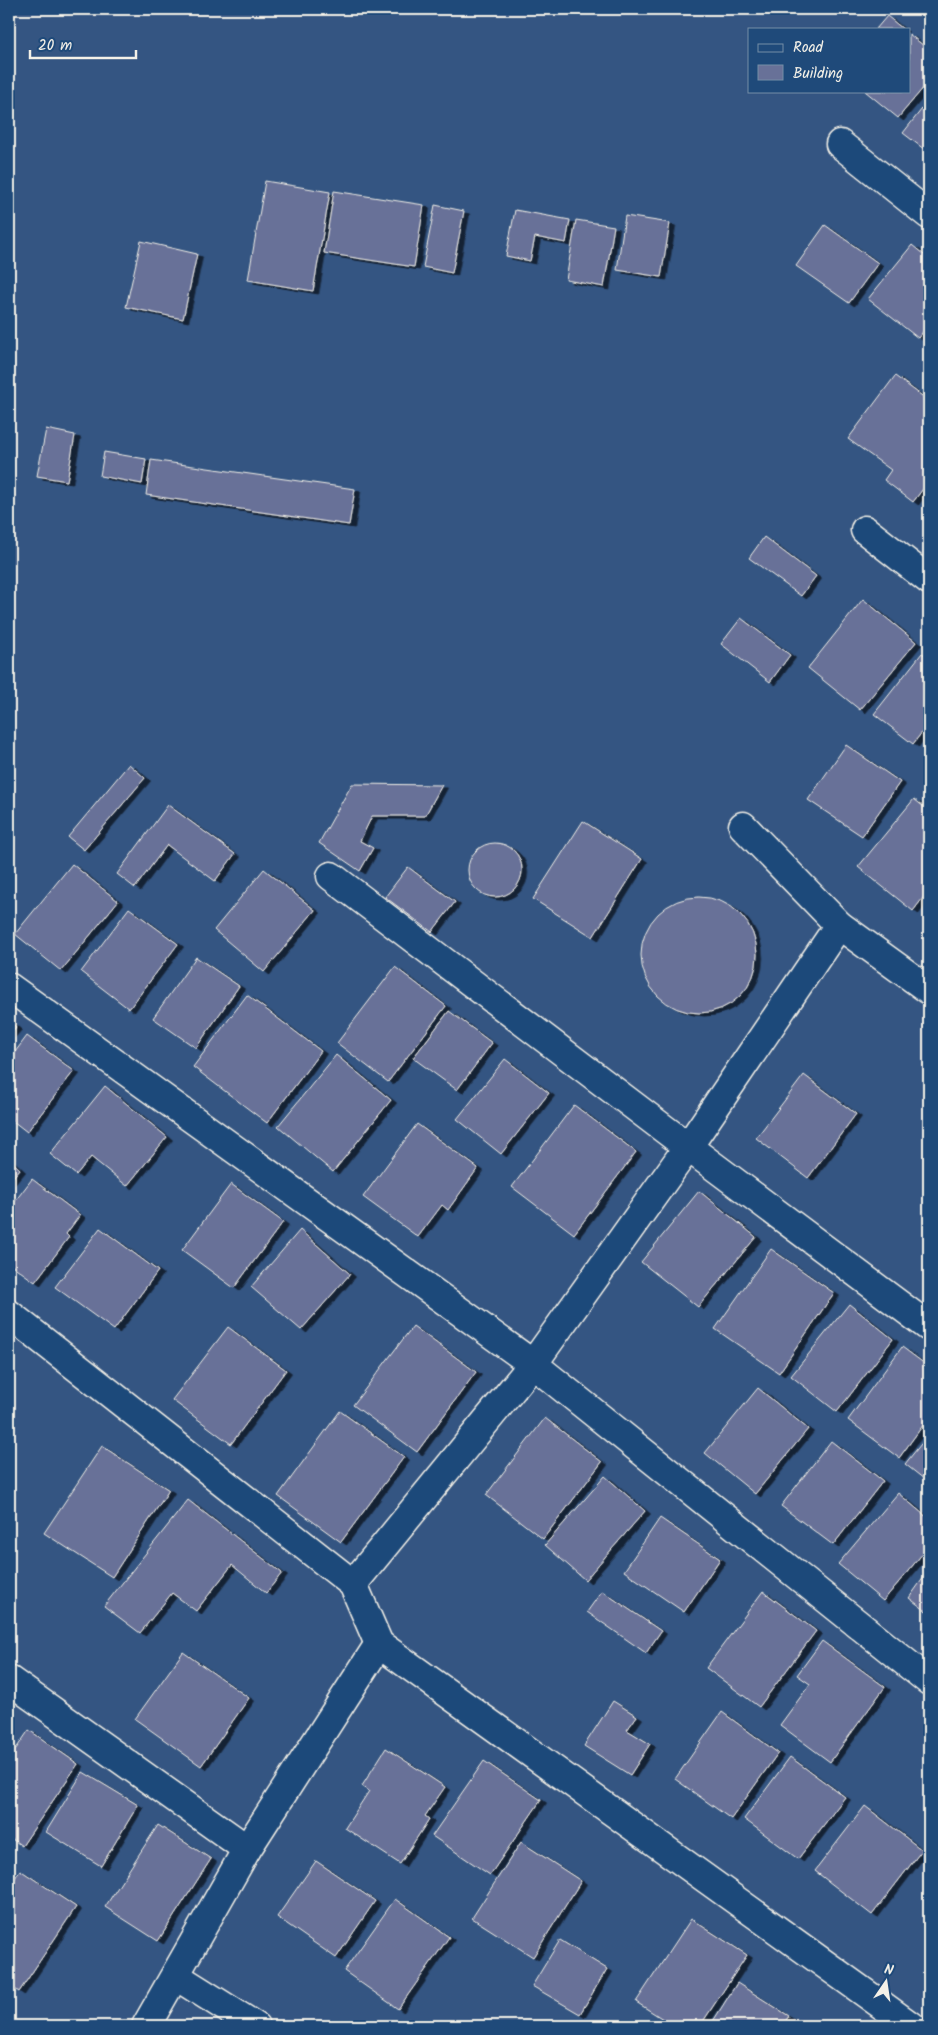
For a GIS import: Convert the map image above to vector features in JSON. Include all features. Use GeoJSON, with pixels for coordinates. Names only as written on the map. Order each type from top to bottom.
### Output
{"type":"FeatureCollection","features":[{"type":"Feature","properties":{"kind":"street"},"geometry":{"type":"LineString","coordinates":[[840,144],[929,215]]}},
{"type":"Feature","properties":{"kind":"street"},"geometry":{"type":"LineString","coordinates":[[865,530],[929,580]]}},
{"type":"Feature","properties":{"kind":"street"},"geometry":{"type":"LineString","coordinates":[[743,826],[839,925],[929,990]]}},
{"type":"Feature","properties":{"kind":"street"},"geometry":{"type":"LineString","coordinates":[[331,876],[688,1148],[929,1327]]}},
{"type":"Feature","properties":{"kind":"street"},"geometry":{"type":"LineString","coordinates":[[353,1584],[533,1364],[688,1148],[839,925]]}},
{"type":"Feature","properties":{"kind":"street"},"geometry":{"type":"LineString","coordinates":[[9,987],[533,1364],[929,1681]]}},
{"type":"Feature","properties":{"kind":"street"},"geometry":{"type":"LineString","coordinates":[[9,1314],[353,1584],[379,1644],[912,2026]]}},
{"type":"Feature","properties":{"kind":"street"},"geometry":{"type":"LineString","coordinates":[[146,2026],[248,1849],[379,1644]]}},
{"type":"Feature","properties":{"kind":"street"},"geometry":{"type":"LineString","coordinates":[[9,1680],[248,1849]]}},
{"type":"Feature","properties":{"kind":"street"},"geometry":{"type":"LineString","coordinates":[[176,1976],[255,2026]]}},
{"type":"Feature","properties":{"kind":"building"},"geometry":{"type":"Polygon","coordinates":[[[887,16],[902,28],[877,28],[887,16]]]}},
{"type":"Feature","properties":{"kind":"building"},"geometry":{"type":"Polygon","coordinates":[[[910,35],[929,50],[929,81],[898,118],[866,92],[910,92],[910,35]]]}},
{"type":"Feature","properties":{"kind":"building"},"geometry":{"type":"Polygon","coordinates":[[[929,100],[929,153],[903,133],[929,100]]]}},
{"type":"Feature","properties":{"kind":"building"},"geometry":{"type":"Polygon","coordinates":[[[265,181],[330,192],[313,291],[248,280],[265,181]]]}},
{"type":"Feature","properties":{"kind":"building"},"geometry":{"type":"Polygon","coordinates":[[[334,191],[424,205],[414,267],[324,253],[334,191]]]}},
{"type":"Feature","properties":{"kind":"building"},"geometry":{"type":"Polygon","coordinates":[[[435,205],[464,211],[452,273],[423,267],[435,205]]]}},
{"type":"Feature","properties":{"kind":"building"},"geometry":{"type":"Polygon","coordinates":[[[515,210],[570,220],[566,243],[535,237],[530,261],[506,256],[515,210]]]}},
{"type":"Feature","properties":{"kind":"building"},"geometry":{"type":"Polygon","coordinates":[[[625,216],[670,223],[661,277],[617,270],[625,216]]]}},
{"type":"Feature","properties":{"kind":"building"},"geometry":{"type":"Polygon","coordinates":[[[576,220],[614,226],[604,287],[566,280],[576,220]]]}},
{"type":"Feature","properties":{"kind":"building"},"geometry":{"type":"Polygon","coordinates":[[[825,225],[878,263],[849,303],[796,266],[825,225]]]}},
{"type":"Feature","properties":{"kind":"building"},"geometry":{"type":"Polygon","coordinates":[[[141,241],[197,254],[183,319],[126,307],[141,241]]]}},
{"type":"Feature","properties":{"kind":"building"},"geometry":{"type":"Polygon","coordinates":[[[912,245],[929,259],[929,324],[918,338],[868,299],[912,245]]]}},
{"type":"Feature","properties":{"kind":"building"},"geometry":{"type":"Polygon","coordinates":[[[895,376],[929,401],[929,481],[913,502],[884,480],[891,470],[848,439],[895,376]]]}},
{"type":"Feature","properties":{"kind":"building"},"geometry":{"type":"Polygon","coordinates":[[[46,429],[75,435],[67,481],[37,476],[46,429]]]}},
{"type":"Feature","properties":{"kind":"building"},"geometry":{"type":"Polygon","coordinates":[[[104,452],[146,459],[142,484],[100,476],[104,452]]]}},
{"type":"Feature","properties":{"kind":"building"},"geometry":{"type":"Polygon","coordinates":[[[151,460],[355,489],[349,525],[146,495],[151,460]]]}},
{"type":"Feature","properties":{"kind":"building"},"geometry":{"type":"Polygon","coordinates":[[[764,537],[816,576],[801,596],[749,558],[764,537]]]}},
{"type":"Feature","properties":{"kind":"building"},"geometry":{"type":"Polygon","coordinates":[[[863,599],[916,642],[860,710],[808,668],[863,599]]]}},
{"type":"Feature","properties":{"kind":"building"},"geometry":{"type":"Polygon","coordinates":[[[741,618],[790,655],[770,682],[721,644],[741,618]]]}},
{"type":"Feature","properties":{"kind":"building"},"geometry":{"type":"Polygon","coordinates":[[[922,653],[929,658],[929,723],[913,744],[874,714],[922,653]]]}},
{"type":"Feature","properties":{"kind":"building"},"geometry":{"type":"Polygon","coordinates":[[[846,745],[900,782],[862,836],[808,800],[846,745]]]}},
{"type":"Feature","properties":{"kind":"building"},"geometry":{"type":"Polygon","coordinates":[[[129,764],[145,778],[84,850],[68,837],[129,764]]]}},
{"type":"Feature","properties":{"kind":"building"},"geometry":{"type":"Polygon","coordinates":[[[352,784],[442,785],[425,816],[372,816],[360,841],[373,848],[360,871],[319,843],[352,784]]]}},
{"type":"Feature","properties":{"kind":"building"},"geometry":{"type":"Polygon","coordinates":[[[914,799],[929,811],[929,890],[913,911],[858,867],[914,799]]]}},
{"type":"Feature","properties":{"kind":"building"},"geometry":{"type":"Polygon","coordinates":[[[168,805],[235,854],[215,881],[167,845],[135,888],[117,874],[168,805]]]}},
{"type":"Feature","properties":{"kind":"building"},"geometry":{"type":"Polygon","coordinates":[[[583,821],[642,859],[593,937],[533,899],[583,821]]]}},
{"type":"Feature","properties":{"kind":"building"},"geometry":{"type":"Polygon","coordinates":[[[495,843],[505,845],[514,851],[520,860],[522,870],[520,880],[514,889],[505,895],[495,897],[485,895],[476,889],[470,880],[468,870],[470,860],[476,851],[485,845],[495,843]]]}},
{"type":"Feature","properties":{"kind":"building"},"geometry":{"type":"Polygon","coordinates":[[[72,864],[118,901],[61,971],[15,934],[72,864]]]}},
{"type":"Feature","properties":{"kind":"building"},"geometry":{"type":"Polygon","coordinates":[[[408,867],[455,902],[432,932],[385,897],[408,867]]]}},
{"type":"Feature","properties":{"kind":"building"},"geometry":{"type":"Polygon","coordinates":[[[264,869],[315,910],[264,972],[214,930],[264,869]]]}},
{"type":"Feature","properties":{"kind":"building"},"geometry":{"type":"Polygon","coordinates":[[[699,897],[721,902],[740,914],[752,933],[757,955],[752,977],[740,996],[721,1008],[699,1013],[677,1008],[658,996],[646,977],[641,955],[646,933],[658,914],[677,902],[699,897]]]}},
{"type":"Feature","properties":{"kind":"building"},"geometry":{"type":"Polygon","coordinates":[[[129,908],[178,944],[129,1009],[81,972],[129,908]]]}},
{"type":"Feature","properties":{"kind":"building"},"geometry":{"type":"Polygon","coordinates":[[[196,957],[239,986],[196,1048],[153,1018],[196,957]]]}},
{"type":"Feature","properties":{"kind":"building"},"geometry":{"type":"Polygon","coordinates":[[[395,967],[446,1006],[388,1082],[337,1043],[395,967]]]}},
{"type":"Feature","properties":{"kind":"building"},"geometry":{"type":"Polygon","coordinates":[[[247,995],[321,1051],[267,1123],[193,1067],[247,995]]]}},
{"type":"Feature","properties":{"kind":"building"},"geometry":{"type":"Polygon","coordinates":[[[449,1011],[492,1043],[457,1090],[413,1058],[449,1011]]]}},
{"type":"Feature","properties":{"kind":"building"},"geometry":{"type":"Polygon","coordinates":[[[9,1021],[16,1027],[9,1035],[9,1021]]]}},
{"type":"Feature","properties":{"kind":"building"},"geometry":{"type":"Polygon","coordinates":[[[27,1036],[74,1071],[27,1132],[9,1118],[9,1060],[27,1036]]]}},
{"type":"Feature","properties":{"kind":"building"},"geometry":{"type":"Polygon","coordinates":[[[336,1055],[391,1100],[333,1172],[278,1126],[336,1055]]]}},
{"type":"Feature","properties":{"kind":"building"},"geometry":{"type":"Polygon","coordinates":[[[505,1059],[549,1093],[501,1154],[457,1119],[505,1059]]]}},
{"type":"Feature","properties":{"kind":"building"},"geometry":{"type":"Polygon","coordinates":[[[804,1075],[856,1114],[808,1178],[756,1138],[804,1075]]]}},
{"type":"Feature","properties":{"kind":"building"},"geometry":{"type":"Polygon","coordinates":[[[105,1086],[167,1137],[127,1186],[91,1157],[76,1175],[50,1154],[105,1086]]]}},
{"type":"Feature","properties":{"kind":"building"},"geometry":{"type":"Polygon","coordinates":[[[574,1105],[636,1152],[574,1234],[512,1187],[574,1105]]]}},
{"type":"Feature","properties":{"kind":"building"},"geometry":{"type":"Polygon","coordinates":[[[417,1124],[478,1168],[448,1210],[442,1205],[418,1237],[363,1197],[417,1124]]]}},
{"type":"Feature","properties":{"kind":"building"},"geometry":{"type":"Polygon","coordinates":[[[9,1159],[20,1169],[9,1182],[9,1159]]]}},
{"type":"Feature","properties":{"kind":"building"},"geometry":{"type":"Polygon","coordinates":[[[32,1179],[80,1215],[66,1234],[69,1237],[35,1282],[9,1263],[9,1209],[32,1179]]]}},
{"type":"Feature","properties":{"kind":"building"},"geometry":{"type":"Polygon","coordinates":[[[231,1184],[283,1222],[234,1288],[182,1250],[231,1184]]]}},
{"type":"Feature","properties":{"kind":"building"},"geometry":{"type":"Polygon","coordinates":[[[699,1191],[756,1237],[698,1307],[641,1262],[699,1191]]]}},
{"type":"Feature","properties":{"kind":"building"},"geometry":{"type":"Polygon","coordinates":[[[100,1228],[158,1271],[114,1330],[55,1287],[100,1228]]]}},
{"type":"Feature","properties":{"kind":"building"},"geometry":{"type":"Polygon","coordinates":[[[300,1230],[350,1274],[301,1330],[251,1287],[300,1230]]]}},
{"type":"Feature","properties":{"kind":"building"},"geometry":{"type":"Polygon","coordinates":[[[771,1249],[834,1293],[779,1373],[715,1329],[771,1249]]]}},
{"type":"Feature","properties":{"kind":"building"},"geometry":{"type":"Polygon","coordinates":[[[849,1304],[893,1339],[837,1412],[791,1376],[849,1304]]]}},
{"type":"Feature","properties":{"kind":"building"},"geometry":{"type":"Polygon","coordinates":[[[413,1326],[476,1372],[417,1452],[353,1405],[413,1326]]]}},
{"type":"Feature","properties":{"kind":"building"},"geometry":{"type":"Polygon","coordinates":[[[228,1327],[286,1370],[231,1444],[172,1400],[228,1327]]]}},
{"type":"Feature","properties":{"kind":"building"},"geometry":{"type":"Polygon","coordinates":[[[902,1347],[929,1367],[929,1417],[899,1458],[848,1420],[902,1347]]]}},
{"type":"Feature","properties":{"kind":"building"},"geometry":{"type":"Polygon","coordinates":[[[758,1388],[808,1429],[755,1494],[705,1453],[758,1388]]]}},
{"type":"Feature","properties":{"kind":"building"},"geometry":{"type":"Polygon","coordinates":[[[340,1411],[404,1457],[341,1542],[278,1496],[340,1411]]]}},
{"type":"Feature","properties":{"kind":"building"},"geometry":{"type":"Polygon","coordinates":[[[545,1418],[602,1462],[543,1539],[486,1495],[545,1418]]]}},
{"type":"Feature","properties":{"kind":"building"},"geometry":{"type":"Polygon","coordinates":[[[929,1434],[929,1483],[905,1464],[929,1434]]]}},
{"type":"Feature","properties":{"kind":"building"},"geometry":{"type":"Polygon","coordinates":[[[831,1441],[883,1481],[833,1545],[781,1506],[831,1441]]]}},
{"type":"Feature","properties":{"kind":"building"},"geometry":{"type":"Polygon","coordinates":[[[102,1446],[169,1490],[112,1577],[44,1533],[102,1446]]]}},
{"type":"Feature","properties":{"kind":"building"},"geometry":{"type":"Polygon","coordinates":[[[605,1476],[645,1511],[585,1580],[545,1545],[605,1476]]]}},
{"type":"Feature","properties":{"kind":"building"},"geometry":{"type":"Polygon","coordinates":[[[898,1493],[929,1519],[929,1546],[883,1601],[838,1564],[898,1493]]]}},
{"type":"Feature","properties":{"kind":"building"},"geometry":{"type":"Polygon","coordinates":[[[188,1500],[282,1573],[266,1593],[232,1565],[196,1611],[172,1593],[140,1633],[104,1606],[188,1500]]]}},
{"type":"Feature","properties":{"kind":"building"},"geometry":{"type":"Polygon","coordinates":[[[660,1518],[720,1559],[684,1612],[624,1571],[660,1518]]]}},
{"type":"Feature","properties":{"kind":"building"},"geometry":{"type":"Polygon","coordinates":[[[929,1570],[929,1613],[909,1598],[929,1570]]]}},
{"type":"Feature","properties":{"kind":"building"},"geometry":{"type":"Polygon","coordinates":[[[602,1591],[661,1631],[646,1653],[587,1612],[602,1591]]]}},
{"type":"Feature","properties":{"kind":"building"},"geometry":{"type":"Polygon","coordinates":[[[763,1591],[816,1631],[759,1707],[706,1668],[763,1591]]]}},
{"type":"Feature","properties":{"kind":"building"},"geometry":{"type":"Polygon","coordinates":[[[822,1641],[885,1687],[830,1762],[780,1725],[810,1684],[797,1675],[822,1641]]]}},
{"type":"Feature","properties":{"kind":"building"},"geometry":{"type":"Polygon","coordinates":[[[183,1652],[249,1698],[201,1766],[135,1719],[183,1652]]]}},
{"type":"Feature","properties":{"kind":"building"},"geometry":{"type":"Polygon","coordinates":[[[613,1701],[637,1716],[627,1730],[650,1744],[630,1775],[584,1746],[613,1701]]]}},
{"type":"Feature","properties":{"kind":"building"},"geometry":{"type":"Polygon","coordinates":[[[722,1712],[778,1753],[731,1819],[675,1779],[722,1712]]]}},
{"type":"Feature","properties":{"kind":"building"},"geometry":{"type":"Polygon","coordinates":[[[29,1730],[78,1764],[22,1846],[9,1837],[9,1759],[29,1730]]]}},
{"type":"Feature","properties":{"kind":"building"},"geometry":{"type":"Polygon","coordinates":[[[386,1748],[445,1787],[425,1816],[429,1819],[400,1864],[345,1828],[369,1791],[362,1786],[386,1748]]]}},
{"type":"Feature","properties":{"kind":"building"},"geometry":{"type":"Polygon","coordinates":[[[790,1757],[845,1797],[798,1859],[744,1819],[790,1757]]]}},
{"type":"Feature","properties":{"kind":"building"},"geometry":{"type":"Polygon","coordinates":[[[484,1761],[541,1800],[490,1875],[432,1836],[484,1761]]]}},
{"type":"Feature","properties":{"kind":"building"},"geometry":{"type":"Polygon","coordinates":[[[83,1772],[138,1805],[101,1866],[46,1832],[83,1772]]]}},
{"type":"Feature","properties":{"kind":"building"},"geometry":{"type":"Polygon","coordinates":[[[865,1806],[922,1850],[872,1915],[815,1871],[865,1806]]]}},
{"type":"Feature","properties":{"kind":"building"},"geometry":{"type":"Polygon","coordinates":[[[158,1825],[211,1859],[158,1941],[105,1907],[158,1825]]]}},
{"type":"Feature","properties":{"kind":"building"},"geometry":{"type":"Polygon","coordinates":[[[521,1842],[581,1881],[533,1957],[472,1918],[521,1842]]]}},
{"type":"Feature","properties":{"kind":"building"},"geometry":{"type":"Polygon","coordinates":[[[316,1861],[375,1901],[336,1958],[277,1917],[316,1861]]]}},
{"type":"Feature","properties":{"kind":"building"},"geometry":{"type":"Polygon","coordinates":[[[20,1870],[76,1907],[19,1992],[9,1985],[9,1888],[20,1870]]]}},
{"type":"Feature","properties":{"kind":"building"},"geometry":{"type":"Polygon","coordinates":[[[395,1899],[449,1937],[398,2009],[344,1971],[395,1899]]]}},
{"type":"Feature","properties":{"kind":"building"},"geometry":{"type":"Polygon","coordinates":[[[691,1919],[747,1955],[700,2026],[674,2026],[636,2002],[691,1919]]]}},
{"type":"Feature","properties":{"kind":"building"},"geometry":{"type":"Polygon","coordinates":[[[560,1940],[607,1969],[580,2014],[532,1986],[560,1940]]]}},
{"type":"Feature","properties":{"kind":"building"},"geometry":{"type":"Polygon","coordinates":[[[737,1983],[789,2016],[782,2026],[710,2026],[737,1983]]]}},
{"type":"Feature","properties":{"kind":"building"},"geometry":{"type":"Polygon","coordinates":[[[408,2018],[419,2026],[402,2026],[408,2018]]]}}]}
